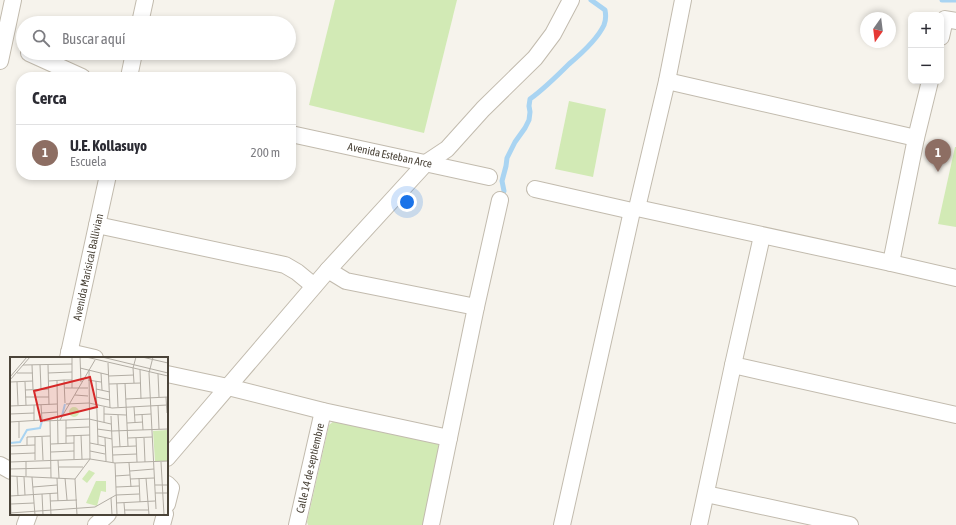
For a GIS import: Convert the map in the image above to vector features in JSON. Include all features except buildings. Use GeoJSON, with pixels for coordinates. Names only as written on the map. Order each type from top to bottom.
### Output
{"type":"FeatureCollection","features":[{"type":"Feature","properties":{"kind":"street"},"geometry":{"type":"LineString","coordinates":[[0,61],[2,41],[13,0]]}},
{"type":"Feature","properties":{"kind":"street"},"geometry":{"type":"LineString","coordinates":[[142,16],[145,0]]}},
{"type":"Feature","properties":{"kind":"street"},"geometry":{"type":"LineString","coordinates":[[168,457],[328,270],[426,163],[447,149],[484,109],[535,58],[553,34],[571,0]]}},
{"type":"Feature","properties":{"kind":"street"},"geometry":{"type":"LineString","coordinates":[[562,525],[634,210],[667,81],[683,0]]}},
{"type":"Feature","properties":{"kind":"street"},"geometry":{"type":"LineString","coordinates":[[944,24],[945,19],[956,21]]}},
{"type":"Feature","properties":{"kind":"street"},"geometry":{"type":"LineString","coordinates":[[2,41],[16,47]]}},
{"type":"Feature","properties":{"kind":"street"},"geometry":{"type":"LineString","coordinates":[[44,60],[71,72]]}},
{"type":"Feature","properties":{"kind":"street"},"geometry":{"type":"LineString","coordinates":[[130,72],[133,60]]}},
{"type":"Feature","properties":{"kind":"street"},"geometry":{"type":"LineString","coordinates":[[667,81],[916,138]]}},
{"type":"Feature","properties":{"kind":"street"},"geometry":{"type":"LineString","coordinates":[[891,263],[916,138],[929,84]]}},
{"type":"Feature","properties":{"kind":"street","name":"Avenida Esteban Arce"},"geometry":{"type":"LineString","coordinates":[[296,135],[489,177]]}},
{"type":"Feature","properties":{"kind":"street","name":"Avenida Marisical Ballivian"},"geometry":{"type":"LineString","coordinates":[[69,355],[107,180]]}},
{"type":"Feature","properties":{"kind":"street"},"geometry":{"type":"LineString","coordinates":[[535,189],[891,263],[956,278]]}},
{"type":"Feature","properties":{"kind":"street"},"geometry":{"type":"LineString","coordinates":[[431,525],[476,307],[500,200]]}},
{"type":"Feature","properties":{"kind":"street"},"geometry":{"type":"LineString","coordinates":[[97,225],[284,265],[297,272],[314,286]]}},
{"type":"Feature","properties":{"kind":"street"},"geometry":{"type":"LineString","coordinates":[[699,525],[762,236]]}},
{"type":"Feature","properties":{"kind":"street"},"geometry":{"type":"LineString","coordinates":[[328,270],[346,281],[476,307]]}},
{"type":"Feature","properties":{"kind":"street"},"geometry":{"type":"LineString","coordinates":[[69,355],[86,357]]}},
{"type":"Feature","properties":{"kind":"street"},"geometry":{"type":"LineString","coordinates":[[733,365],[956,415]]}},
{"type":"Feature","properties":{"kind":"street"},"geometry":{"type":"LineString","coordinates":[[168,374],[228,387],[323,411],[449,438]]}},
{"type":"Feature","properties":{"kind":"street","name":"Calle 14 de septiembre"},"geometry":{"type":"LineString","coordinates":[[297,525],[323,411]]}},
{"type":"Feature","properties":{"kind":"street"},"geometry":{"type":"LineString","coordinates":[[0,465],[10,470]]}},
{"type":"Feature","properties":{"kind":"street"},"geometry":{"type":"LineString","coordinates":[[168,485],[171,488],[168,500]]}},
{"type":"Feature","properties":{"kind":"street"},"geometry":{"type":"LineString","coordinates":[[706,494],[832,523],[850,525]]}},
{"type":"Feature","properties":{"kind":"street"},"geometry":{"type":"LineString","coordinates":[[25,525],[29,515]]}},
{"type":"Feature","properties":{"kind":"street"},"geometry":{"type":"LineString","coordinates":[[96,525],[107,515]]}},
{"type":"Feature","properties":{"kind":"street"},"geometry":{"type":"LineString","coordinates":[[162,525],[165,515]]}},
{"type":"Feature","properties":{"kind":"green space"},"geometry":{"type":"Polygon","coordinates":[[[335,0],[457,0],[424,133],[309,105],[335,0]]]}},
{"type":"Feature","properties":{"kind":"green space"},"geometry":{"type":"Polygon","coordinates":[[[569,101],[606,109],[593,177],[555,169],[569,101]]]}},
{"type":"Feature","properties":{"kind":"green space"},"geometry":{"type":"Polygon","coordinates":[[[956,147],[956,227],[938,224],[956,147]]]}},
{"type":"Feature","properties":{"kind":"green space"},"geometry":{"type":"Polygon","coordinates":[[[334,421],[438,443],[440,450],[423,525],[308,525],[307,522],[329,425],[334,421]]]}},
{"type":"Feature","properties":{"kind":"waterway"},"geometry":{"type":"LineString","coordinates":[[504,191],[502,181],[507,158],[529,120],[530,99],[579,56],[597,36],[604,25],[606,18],[605,10],[591,0]]}},
{"type":"Feature","properties":{"kind":"waterway"},"geometry":{"type":"LineString","coordinates":[[942,0],[956,0]]}},
{"type":"Feature","properties":{"kind":"place","name":"U.E. Kollasuyo"},"geometry":{"type":"Point","coordinates":[938,172]}}]}
